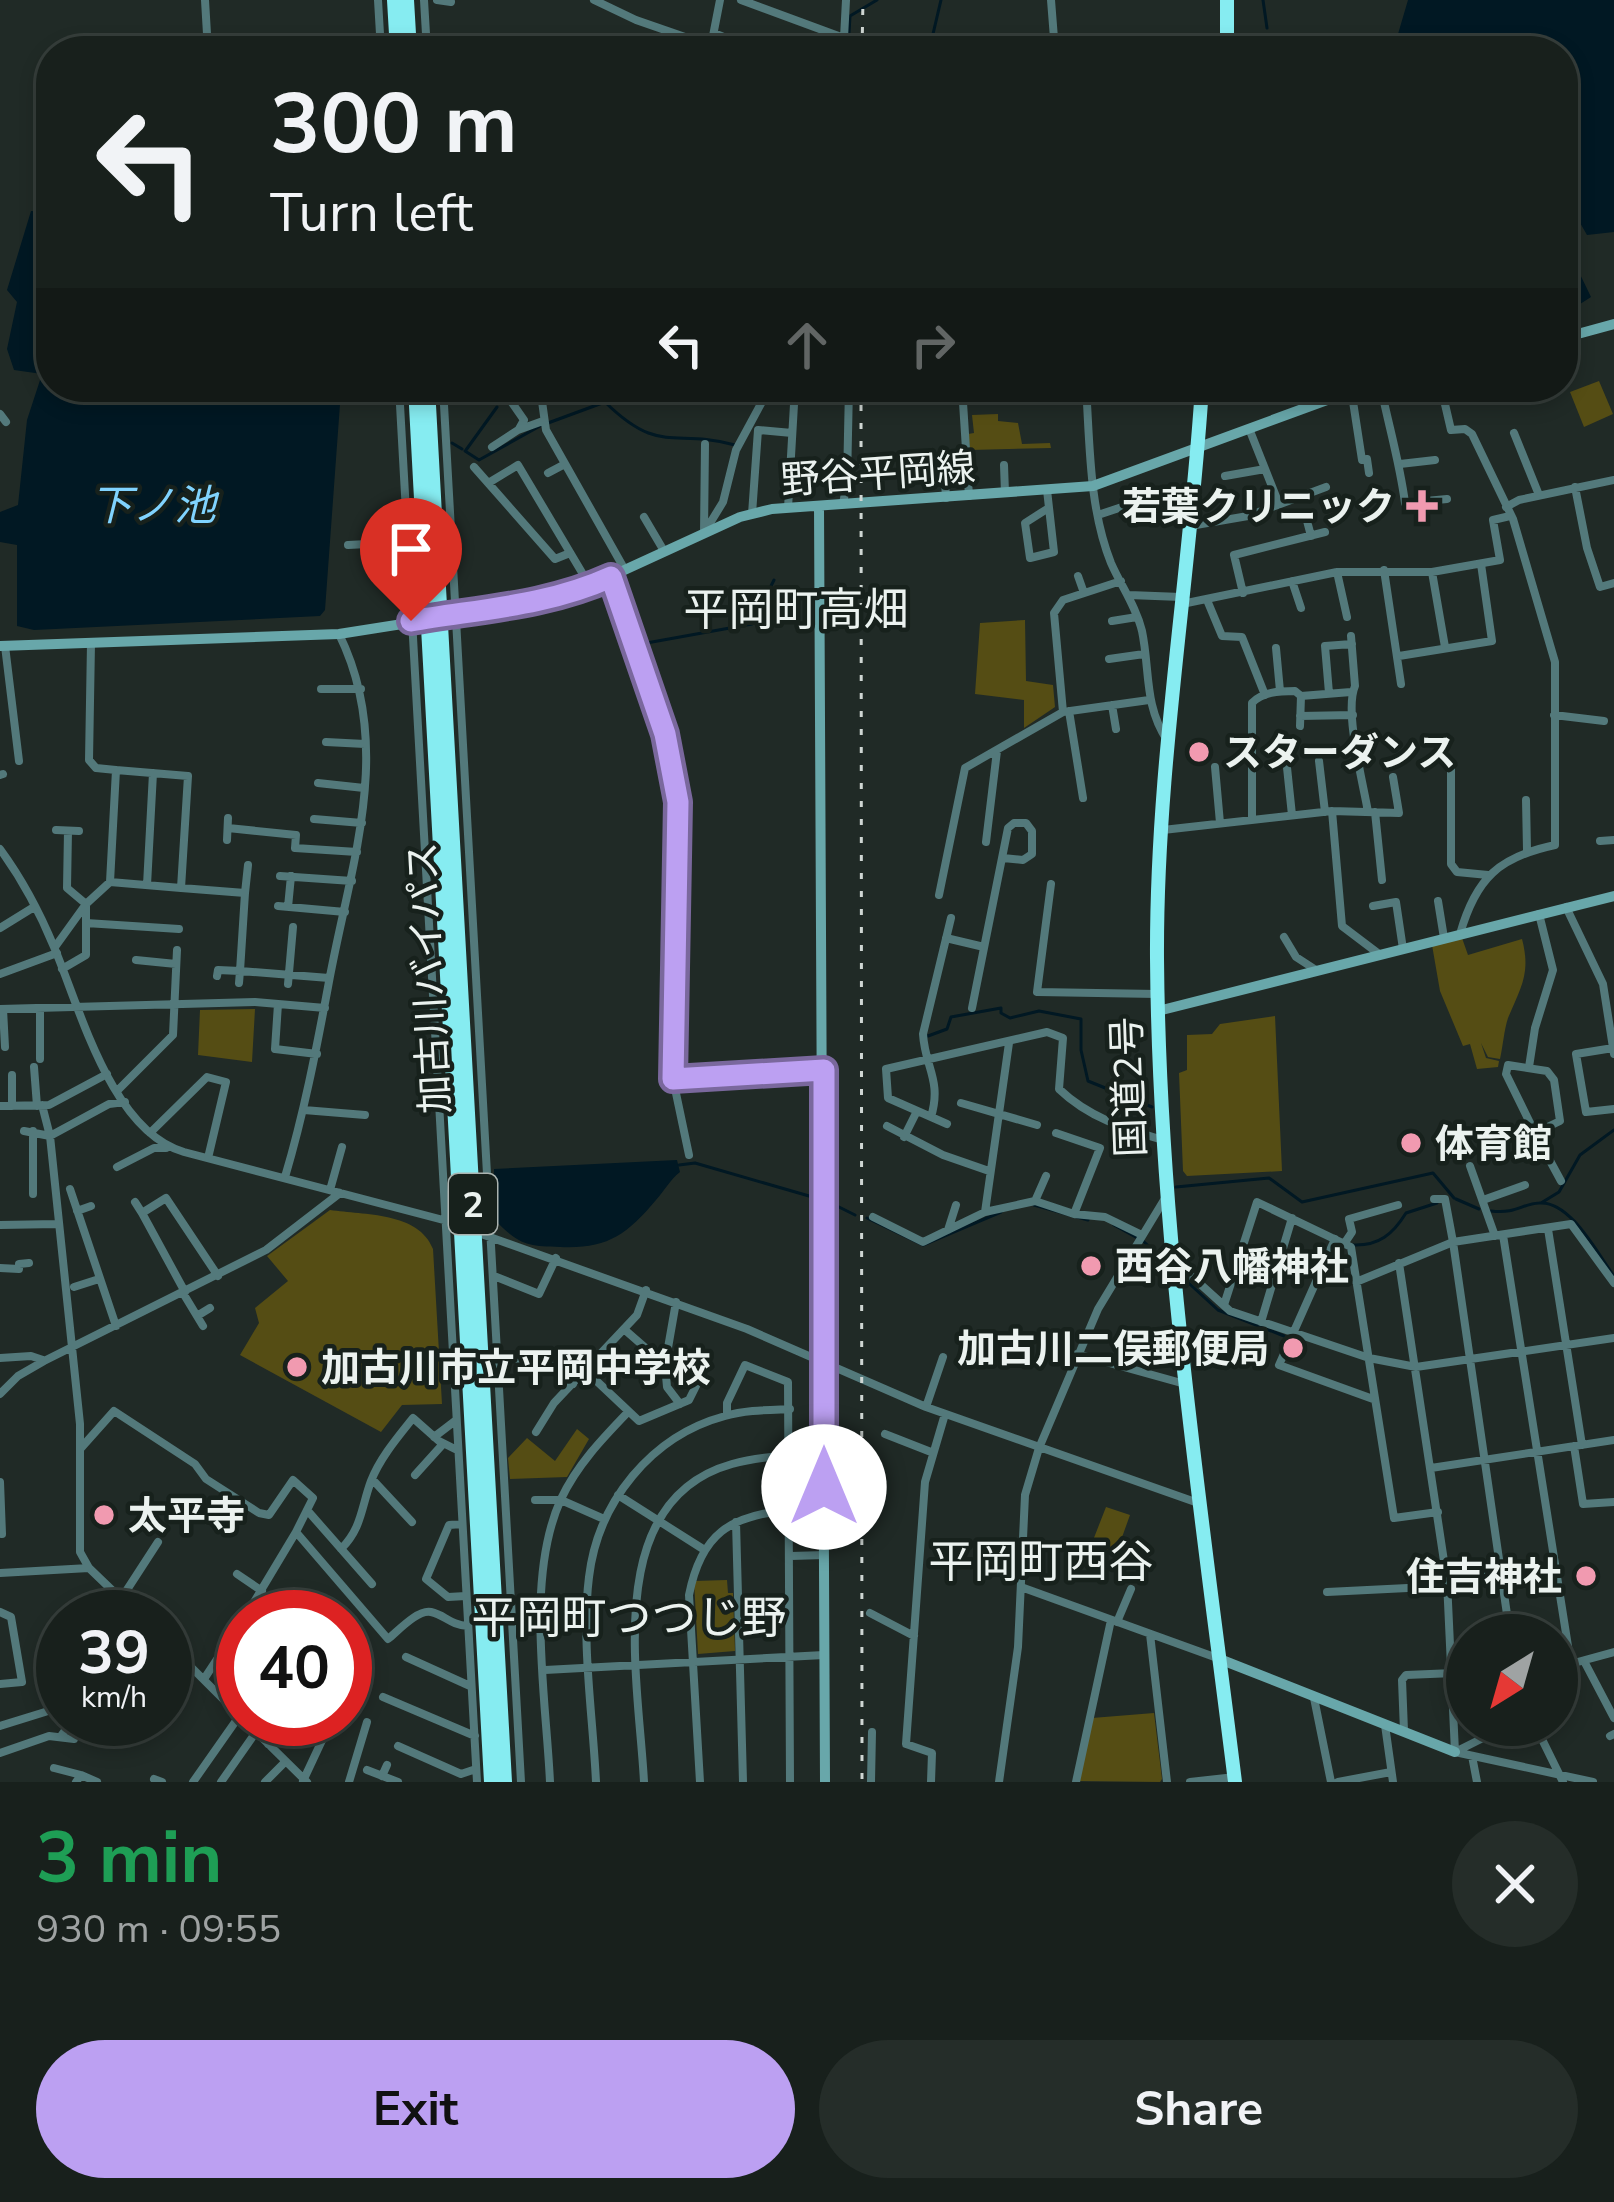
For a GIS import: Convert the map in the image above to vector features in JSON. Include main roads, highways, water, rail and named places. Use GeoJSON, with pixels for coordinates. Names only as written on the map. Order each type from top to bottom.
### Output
{"type":"FeatureCollection","features":[{"type":"Feature","properties":{"kind":"highway"},"geometry":{"type":"LineString","coordinates":[[394,0],[396,36]]}},
{"type":"Feature","properties":{"kind":"highway"},"geometry":{"type":"LineString","coordinates":[[407,0],[409,36]]}},
{"type":"Feature","properties":{"kind":"highway"},"geometry":{"type":"LineString","coordinates":[[1227,36],[1228,0]]}},
{"type":"Feature","properties":{"kind":"highway","name":"加古川バイパス"},"geometry":{"type":"LineString","coordinates":[[416,402],[434,608]]}},
{"type":"Feature","properties":{"kind":"highway","name":"加古川バイパス"},"geometry":{"type":"LineString","coordinates":[[428,402],[434,608],[505,1782]]}},
{"type":"Feature","properties":{"kind":"highway","name":"国道2号"},"geometry":{"type":"LineString","coordinates":[[1201,402],[1168,741],[1158,1011],[1172,1265],[1235,1780]]}},
{"type":"Feature","properties":{"kind":"highway","name":"加古川バイパス"},"geometry":{"type":"LineString","coordinates":[[435,626],[491,1782]]}},
{"type":"Feature","properties":{"kind":"water"},"geometry":{"type":"Polygon","coordinates":[[[1408,0],[1614,0],[1614,232],[1587,235],[1578,219],[1578,36],[1397,36],[1408,0]]]}},
{"type":"Feature","properties":{"kind":"water","name":"下ノ池"},"geometry":{"type":"Polygon","coordinates":[[[31,211],[36,211],[36,373],[14,370],[7,349],[17,302],[7,290],[31,211]]]}},
{"type":"Feature","properties":{"kind":"water"},"geometry":{"type":"Polygon","coordinates":[[[1578,270],[1591,297],[1578,305],[1578,270]]]}},
{"type":"Feature","properties":{"kind":"water","name":"下ノ池"},"geometry":{"type":"Polygon","coordinates":[[[36,392],[36,402],[341,402],[325,610],[320,616],[34,630],[17,626],[17,545],[0,542],[0,512],[18,505],[27,420],[36,392]]]}},
{"type":"Feature","properties":{"kind":"water"},"geometry":{"type":"Polygon","coordinates":[[[677,1160],[680,1172],[645,1212],[625,1231],[603,1242],[576,1247],[531,1245],[495,1220],[494,1169],[677,1160]]]}},
{"type":"Feature","properties":{"kind":"waterway"},"geometry":{"type":"LineString","coordinates":[[849,36],[850,16],[877,0]]}},
{"type":"Feature","properties":{"kind":"waterway"},"geometry":{"type":"LineString","coordinates":[[933,36],[941,0]]}},
{"type":"Feature","properties":{"kind":"waterway"},"geometry":{"type":"LineString","coordinates":[[1263,0],[1267,28]]}},
{"type":"Feature","properties":{"kind":"waterway"},"geometry":{"type":"LineString","coordinates":[[548,423],[605,402],[654,435],[735,445]]}},
{"type":"Feature","properties":{"kind":"waterway"},"geometry":{"type":"LineString","coordinates":[[466,450],[497,407]]}},
{"type":"Feature","properties":{"kind":"waterway"},"geometry":{"type":"LineString","coordinates":[[465,451],[479,460],[540,426]]}},
{"type":"Feature","properties":{"kind":"waterway"},"geometry":{"type":"LineString","coordinates":[[452,443],[462,449]]}},
{"type":"Feature","properties":{"kind":"waterway"},"geometry":{"type":"LineString","coordinates":[[641,644],[752,624],[774,580]]}},
{"type":"Feature","properties":{"kind":"waterway"},"geometry":{"type":"LineString","coordinates":[[928,1036],[947,1029],[951,1017],[1001,1008],[1010,1018],[1039,1011],[1081,1019],[1088,1081],[1152,1107]]}},
{"type":"Feature","properties":{"kind":"waterway"},"geometry":{"type":"LineString","coordinates":[[1541,1203],[1559,1192],[1580,1155],[1614,1130]]}},
{"type":"Feature","properties":{"kind":"waterway"},"geometry":{"type":"LineString","coordinates":[[679,1165],[695,1163],[816,1198]]}},
{"type":"Feature","properties":{"kind":"waterway"},"geometry":{"type":"LineString","coordinates":[[1176,1187],[1269,1178],[1302,1202],[1433,1173],[1454,1198]]}},
{"type":"Feature","properties":{"kind":"waterway"},"geometry":{"type":"LineString","coordinates":[[1456,1199],[1479,1209]]}},
{"type":"Feature","properties":{"kind":"waterway"},"geometry":{"type":"LineString","coordinates":[[1353,1245],[1378,1241],[1406,1213],[1437,1203]]}},
{"type":"Feature","properties":{"kind":"waterway"},"geometry":{"type":"LineString","coordinates":[[833,1204],[855,1215]]}},
{"type":"Feature","properties":{"kind":"waterway"},"geometry":{"type":"LineString","coordinates":[[1491,1211],[1550,1204],[1582,1230],[1614,1276]]}},
{"type":"Feature","properties":{"kind":"waterway"},"geometry":{"type":"LineString","coordinates":[[1034,1205],[1088,1220]]}},
{"type":"Feature","properties":{"kind":"waterway"},"geometry":{"type":"LineString","coordinates":[[867,1218],[923,1245],[1001,1212]]}},
{"type":"Feature","properties":{"kind":"waterway"},"geometry":{"type":"LineString","coordinates":[[1114,1225],[1143,1241],[1165,1261]]}},
{"type":"Feature","properties":{"kind":"waterway"},"geometry":{"type":"LineString","coordinates":[[1181,1276],[1218,1310],[1284,1336]]}},
{"type":"Feature","properties":{"kind":"railway"},"geometry":{"type":"LineString","coordinates":[[862,36],[863,0]]}},
{"type":"Feature","properties":{"kind":"railway"},"geometry":{"type":"LineString","coordinates":[[861,402],[862,1782]]}},
{"type":"Feature","properties":{"kind":"place","name":"若葉クリニック"},"geometry":{"type":"Point","coordinates":[1422,506]}},
{"type":"Feature","properties":{"kind":"place","name":"スターダンス"},"geometry":{"type":"Point","coordinates":[1199,752]}},
{"type":"Feature","properties":{"kind":"place","name":"体育館"},"geometry":{"type":"Point","coordinates":[1411,1143]}},
{"type":"Feature","properties":{"kind":"place","name":"西谷八幡神社"},"geometry":{"type":"Point","coordinates":[1091,1266]}},
{"type":"Feature","properties":{"kind":"place","name":"加古川二俣郵便局"},"geometry":{"type":"Point","coordinates":[1293,1348]}},
{"type":"Feature","properties":{"kind":"place","name":"加古川市立平岡中学校"},"geometry":{"type":"Point","coordinates":[297,1367]}},
{"type":"Feature","properties":{"kind":"place","name":"太平寺"},"geometry":{"type":"Point","coordinates":[104,1515]}},
{"type":"Feature","properties":{"kind":"place","name":"住吉神社"},"geometry":{"type":"Point","coordinates":[1586,1576]}},
{"type":"Feature","properties":{"kind":"district","name":"平岡町高畑"},"geometry":{"type":"Point","coordinates":[796,609]}},
{"type":"Feature","properties":{"kind":"district","name":"平岡町西谷"},"geometry":{"type":"Point","coordinates":[1041,1561]}},
{"type":"Feature","properties":{"kind":"district","name":"平岡町つつじ野"},"geometry":{"type":"Point","coordinates":[629,1617]}}]}
